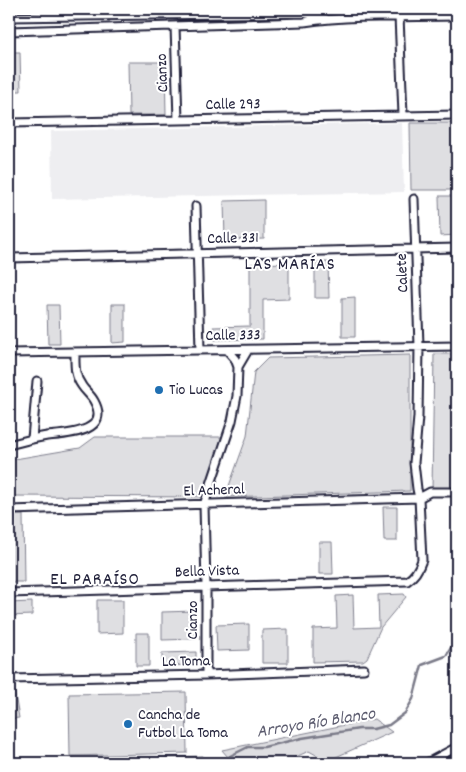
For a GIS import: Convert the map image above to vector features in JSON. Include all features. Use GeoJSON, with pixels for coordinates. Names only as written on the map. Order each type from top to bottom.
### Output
{"type":"FeatureCollection","features":[{"type":"Feature","properties":{"kind":"street"},"geometry":{"type":"LineString","coordinates":[[303,11],[304,22]]}},
{"type":"Feature","properties":{"kind":"street"},"geometry":{"type":"LineString","coordinates":[[9,17],[303,11],[327,19]]}},
{"type":"Feature","properties":{"kind":"street"},"geometry":{"type":"LineString","coordinates":[[9,31],[304,22],[327,19],[456,14]]}},
{"type":"Feature","properties":{"kind":"street"},"geometry":{"type":"LineString","coordinates":[[399,16],[402,116]]}},
{"type":"Feature","properties":{"kind":"street","name":"Cianzo"},"geometry":{"type":"LineString","coordinates":[[175,26],[178,120]]}},
{"type":"Feature","properties":{"kind":"street","name":"Calle 293"},"geometry":{"type":"LineString","coordinates":[[9,123],[457,114]]}},
{"type":"Feature","properties":{"kind":"street","name":"Calete"},"geometry":{"type":"LineString","coordinates":[[414,199],[419,346],[418,417],[414,463],[420,498]]}},
{"type":"Feature","properties":{"kind":"street"},"geometry":{"type":"LineString","coordinates":[[196,206],[200,350]]}},
{"type":"Feature","properties":{"kind":"street","name":"Calle 331"},"geometry":{"type":"LineString","coordinates":[[9,258],[457,248]]}},
{"type":"Feature","properties":{"kind":"street","name":"Calle 333"},"geometry":{"type":"LineString","coordinates":[[9,353],[457,346]]}},
{"type":"Feature","properties":{"kind":"street"},"geometry":{"type":"LineString","coordinates":[[228,350],[238,367]]}},
{"type":"Feature","properties":{"kind":"street"},"geometry":{"type":"LineString","coordinates":[[238,367],[248,350]]}},
{"type":"Feature","properties":{"kind":"street"},"geometry":{"type":"LineString","coordinates":[[9,445],[32,439],[87,430],[94,424],[97,414],[94,402],[76,377],[75,352]]}},
{"type":"Feature","properties":{"kind":"street","name":"Cianzo"},"geometry":{"type":"LineString","coordinates":[[206,675],[204,506],[232,421],[237,396],[238,367]]}},
{"type":"Feature","properties":{"kind":"street"},"geometry":{"type":"LineString","coordinates":[[32,439],[38,380]]}},
{"type":"Feature","properties":{"kind":"street","name":"El Acheral"},"geometry":{"type":"LineString","coordinates":[[9,510],[204,506],[420,498],[430,492],[457,492]]}},
{"type":"Feature","properties":{"kind":"street","name":"Bella Vista"},"geometry":{"type":"LineString","coordinates":[[9,593],[406,581],[413,577],[422,560],[420,498]]}},
{"type":"Feature","properties":{"kind":"street","name":"La Toma"},"geometry":{"type":"LineString","coordinates":[[9,679],[206,675],[364,669]]}},
{"type":"Feature","properties":{"kind":"street"},"geometry":{"type":"LineString","coordinates":[[427,763],[457,747]]}},
{"type":"Feature","properties":{"kind":"shaded area"},"geometry":{"type":"Polygon","coordinates":[[[182,9],[291,9],[291,12],[182,13],[182,9]]]}},
{"type":"Feature","properties":{"kind":"shaded area"},"geometry":{"type":"Polygon","coordinates":[[[9,52],[20,52],[21,91],[9,91],[9,52]]]}},
{"type":"Feature","properties":{"kind":"shaded area"},"geometry":{"type":"Polygon","coordinates":[[[128,62],[165,62],[166,115],[129,115],[128,62]]]}},
{"type":"Feature","properties":{"kind":"shaded area"},"geometry":{"type":"Polygon","coordinates":[[[402,123],[404,192],[52,199],[51,131],[402,123]]]}},
{"type":"Feature","properties":{"kind":"shaded area"},"geometry":{"type":"Polygon","coordinates":[[[410,123],[457,123],[457,190],[411,190],[410,123]]]}},
{"type":"Feature","properties":{"kind":"shaded area"},"geometry":{"type":"Polygon","coordinates":[[[439,196],[457,196],[457,235],[440,236],[439,196]]]}},
{"type":"Feature","properties":{"kind":"shaded area"},"geometry":{"type":"Polygon","coordinates":[[[264,200],[264,239],[225,240],[224,201],[264,200]]]}},
{"type":"Feature","properties":{"kind":"shaded area"},"geometry":{"type":"Polygon","coordinates":[[[315,262],[328,262],[329,298],[315,298],[315,262]]]}},
{"type":"Feature","properties":{"kind":"shaded area"},"geometry":{"type":"Polygon","coordinates":[[[289,263],[289,299],[263,300],[263,339],[214,340],[213,327],[250,326],[250,264],[289,263]]]}},
{"type":"Feature","properties":{"kind":"shaded area"},"geometry":{"type":"Polygon","coordinates":[[[355,297],[355,337],[342,337],[342,298],[355,297]]]}},
{"type":"Feature","properties":{"kind":"shaded area"},"geometry":{"type":"Polygon","coordinates":[[[112,304],[125,304],[125,342],[112,343],[112,304]]]}},
{"type":"Feature","properties":{"kind":"shaded area"},"geometry":{"type":"Polygon","coordinates":[[[47,305],[59,305],[60,344],[48,344],[47,305]]]}},
{"type":"Feature","properties":{"kind":"shaded area"},"geometry":{"type":"Polygon","coordinates":[[[434,354],[457,354],[457,490],[432,490],[434,354]]]}},
{"type":"Feature","properties":{"kind":"shaded area"},"geometry":{"type":"Polygon","coordinates":[[[410,355],[410,491],[225,497],[247,436],[254,372],[268,358],[410,355]]]}},
{"type":"Feature","properties":{"kind":"shaded area"},"geometry":{"type":"Polygon","coordinates":[[[95,437],[227,437],[206,497],[9,496],[9,460],[80,448],[95,437]]]}},
{"type":"Feature","properties":{"kind":"shaded area"},"geometry":{"type":"Polygon","coordinates":[[[383,507],[397,507],[397,541],[384,541],[383,507]]]}},
{"type":"Feature","properties":{"kind":"shaded area"},"geometry":{"type":"Polygon","coordinates":[[[10,515],[23,515],[24,582],[11,582],[10,515]]]}},
{"type":"Feature","properties":{"kind":"shaded area"},"geometry":{"type":"Polygon","coordinates":[[[319,542],[332,542],[333,574],[319,574],[319,542]]]}},
{"type":"Feature","properties":{"kind":"shaded area"},"geometry":{"type":"Polygon","coordinates":[[[404,594],[406,597],[381,627],[367,658],[363,661],[313,662],[313,629],[337,628],[336,596],[353,595],[354,628],[379,627],[378,595],[404,594]]]}},
{"type":"Feature","properties":{"kind":"shaded area"},"geometry":{"type":"Polygon","coordinates":[[[97,600],[123,600],[123,633],[97,634],[97,600]]]}},
{"type":"Feature","properties":{"kind":"shaded area"},"geometry":{"type":"Polygon","coordinates":[[[32,602],[32,615],[9,616],[9,603],[32,602]]]}},
{"type":"Feature","properties":{"kind":"shaded area"},"geometry":{"type":"Polygon","coordinates":[[[195,611],[195,639],[162,640],[162,612],[195,611]]]}},
{"type":"Feature","properties":{"kind":"shaded area"},"geometry":{"type":"Polygon","coordinates":[[[249,624],[249,650],[217,651],[216,625],[249,624]]]}},
{"type":"Feature","properties":{"kind":"shaded area"},"geometry":{"type":"Polygon","coordinates":[[[288,629],[288,663],[262,663],[262,630],[288,629]]]}},
{"type":"Feature","properties":{"kind":"shaded area"},"geometry":{"type":"Polygon","coordinates":[[[136,633],[149,633],[149,666],[136,666],[136,633]]]}},
{"type":"Feature","properties":{"kind":"shaded area"},"geometry":{"type":"Polygon","coordinates":[[[196,652],[196,660],[191,665],[162,666],[162,653],[196,652]]]}},
{"type":"Feature","properties":{"kind":"shaded area"},"geometry":{"type":"Polygon","coordinates":[[[14,689],[19,718],[9,719],[9,690],[14,689]]]}},
{"type":"Feature","properties":{"kind":"shaded area","name":"Cancha de Futbol La Toma"},"geometry":{"type":"Polygon","coordinates":[[[186,692],[187,753],[70,756],[69,694],[186,692]]]}},
{"type":"Feature","properties":{"kind":"shaded area"},"geometry":{"type":"Polygon","coordinates":[[[374,719],[392,732],[327,761],[309,751],[282,763],[233,763],[222,750],[374,719]]]}},
{"type":"Feature","properties":{"kind":"shaded area"},"geometry":{"type":"Polygon","coordinates":[[[203,756],[208,763],[9,763],[9,762],[203,756]]]}},
{"type":"Feature","properties":{"kind":"waterway","name":"Arroyo Río Blanco"},"geometry":{"type":"LineString","coordinates":[[227,763],[230,756],[248,747],[264,747],[302,738],[359,729],[373,729],[389,725],[405,713],[413,699],[422,665],[446,656],[457,638]]}},
{"type":"Feature","properties":{"kind":"place","name":"Tio Lucas"},"geometry":{"type":"Point","coordinates":[159,390]}},
{"type":"Feature","properties":{"kind":"place","name":"Cancha de Futbol La Toma"},"geometry":{"type":"Point","coordinates":[128,724]}},
{"type":"Feature","properties":{"kind":"district","name":"LAS MARÍAS"},"geometry":{"type":"Point","coordinates":[290,265]}},
{"type":"Feature","properties":{"kind":"district","name":"EL PARAÍSO"},"geometry":{"type":"Point","coordinates":[95,580]}}]}
